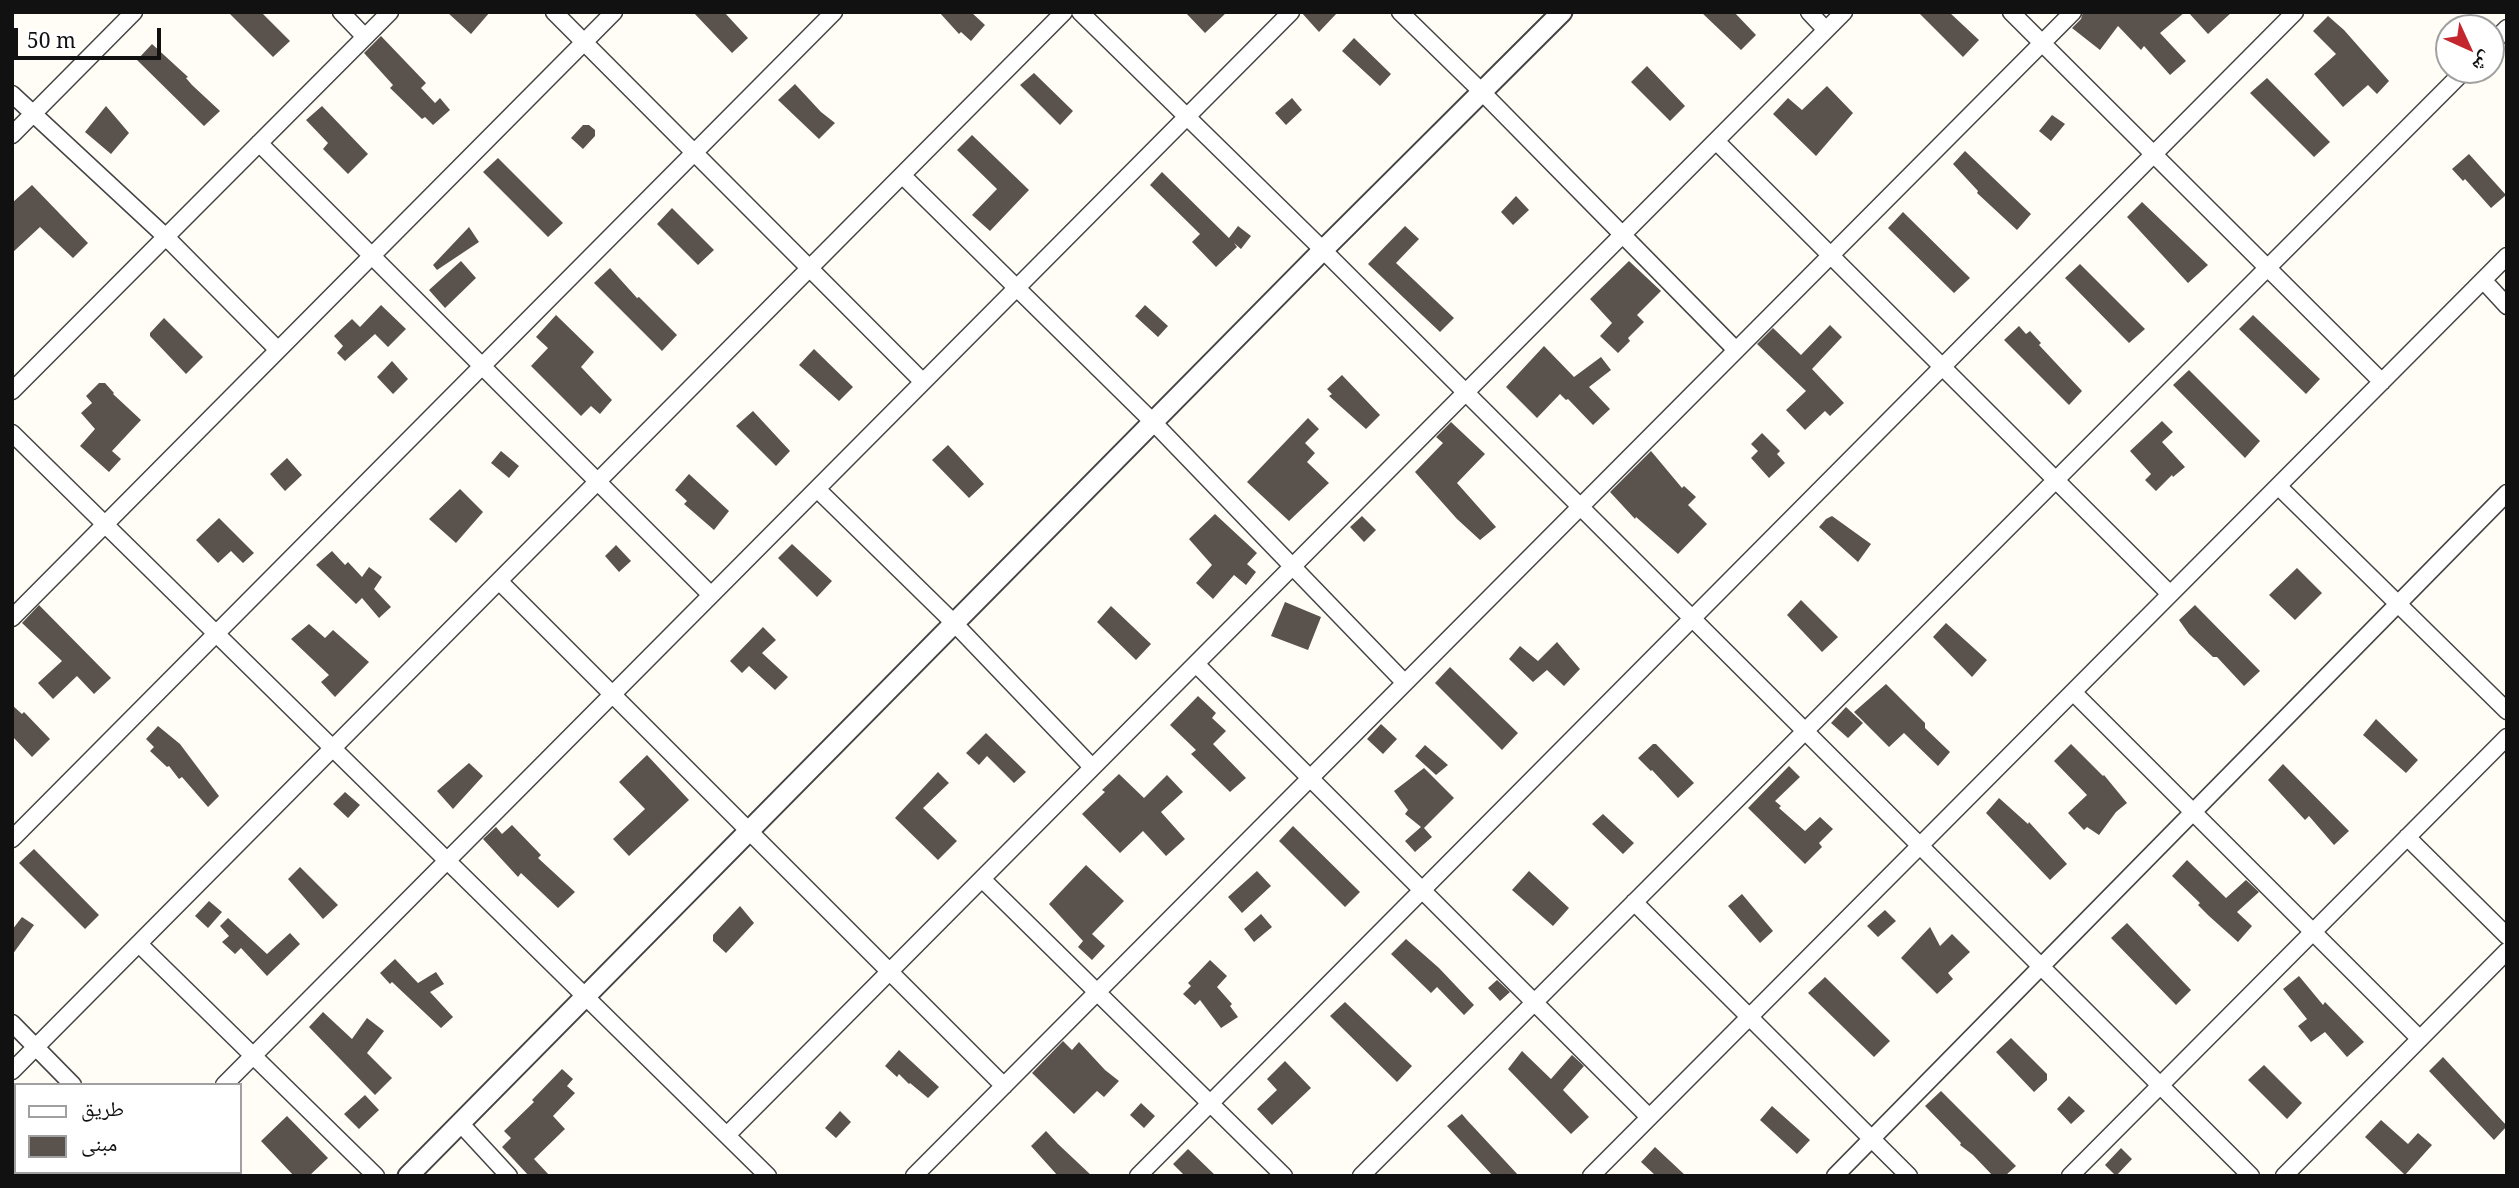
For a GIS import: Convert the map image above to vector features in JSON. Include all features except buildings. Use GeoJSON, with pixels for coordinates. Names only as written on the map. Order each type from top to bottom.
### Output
{"type":"FeatureCollection","features":[{"type":"Feature","properties":{"kind":"street"},"geometry":{"type":"LineString","coordinates":[[12,135],[134,12]]}},
{"type":"Feature","properties":{"kind":"street"},"geometry":{"type":"LineString","coordinates":[[341,12],[365,37]]}},
{"type":"Feature","properties":{"kind":"street"},"geometry":{"type":"LineString","coordinates":[[12,391],[390,12]]}},
{"type":"Feature","properties":{"kind":"street"},"geometry":{"type":"LineString","coordinates":[[554,12],[923,382]]}},
{"type":"Feature","properties":{"kind":"street"},"geometry":{"type":"LineString","coordinates":[[12,618],[614,12]]}},
{"type":"Feature","properties":{"kind":"street"},"geometry":{"type":"LineString","coordinates":[[12,839],[834,12]]}},
{"type":"Feature","properties":{"kind":"street"},"geometry":{"type":"LineString","coordinates":[[12,1071],[1064,12]]}},
{"type":"Feature","properties":{"kind":"street"},"geometry":{"type":"LineString","coordinates":[[1080,12],[2251,1176]]}},
{"type":"Feature","properties":{"kind":"street"},"geometry":{"type":"LineString","coordinates":[[226,1083],[1291,12]]}},
{"type":"Feature","properties":{"kind":"street"},"geometry":{"type":"LineString","coordinates":[[1400,12],[1736,350]]}},
{"type":"Feature","properties":{"kind":"street"},"geometry":{"type":"LineString","coordinates":[[408,1176],[1322,250],[1562,12]]}},
{"type":"Feature","properties":{"kind":"street"},"geometry":{"type":"LineString","coordinates":[[1809,12],[1826,30]]}},
{"type":"Feature","properties":{"kind":"street"},"geometry":{"type":"LineString","coordinates":[[727,1135],[1844,12]]}},
{"type":"Feature","properties":{"kind":"street"},"geometry":{"type":"LineString","coordinates":[[2011,12],[2382,382]]}},
{"type":"Feature","properties":{"kind":"street"},"geometry":{"type":"LineString","coordinates":[[914,1176],[2073,12]]}},
{"type":"Feature","properties":{"kind":"street"},"geometry":{"type":"LineString","coordinates":[[1138,1176],[2295,12]]}},
{"type":"Feature","properties":{"kind":"street"},"geometry":{"type":"LineString","coordinates":[[1361,1176],[2451,84]]}},
{"type":"Feature","properties":{"kind":"street"},"geometry":{"type":"LineString","coordinates":[[12,94],[166,237],[278,350]]}},
{"type":"Feature","properties":{"kind":"street"},"geometry":{"type":"LineString","coordinates":[[1716,141],[2170,594]]}},
{"type":"Feature","properties":{"kind":"street"},"geometry":{"type":"LineString","coordinates":[[259,144],[711,595]]}},
{"type":"Feature","properties":{"kind":"street"},"geometry":{"type":"LineString","coordinates":[[902,175],[1154,422],[1405,683]]}},
{"type":"Feature","properties":{"kind":"street"},"geometry":{"type":"LineString","coordinates":[[1591,1176],[2507,256]]}},
{"type":"Feature","properties":{"kind":"street"},"geometry":{"type":"LineString","coordinates":[[2483,281],[2507,306]]}},
{"type":"Feature","properties":{"kind":"street"},"geometry":{"type":"LineString","coordinates":[[12,433],[768,1176]]}},
{"type":"Feature","properties":{"kind":"street"},"geometry":{"type":"LineString","coordinates":[[2278,486],[2507,711]]}},
{"type":"Feature","properties":{"kind":"street"},"geometry":{"type":"LineString","coordinates":[[817,489],[955,624],[1092,768]]}},
{"type":"Feature","properties":{"kind":"street"},"geometry":{"type":"LineString","coordinates":[[1835,1176],[2507,493]]}},
{"type":"Feature","properties":{"kind":"street"},"geometry":{"type":"LineString","coordinates":[[499,581],[1004,1086]]}},
{"type":"Feature","properties":{"kind":"street"},"geometry":{"type":"LineString","coordinates":[[1196,664],[1649,1117]]}},
{"type":"Feature","properties":{"kind":"street"},"geometry":{"type":"LineString","coordinates":[[2073,692],[2420,1039]]}},
{"type":"Feature","properties":{"kind":"street"},"geometry":{"type":"LineString","coordinates":[[2070,1176],[2507,737]]}},
{"type":"Feature","properties":{"kind":"street"},"geometry":{"type":"LineString","coordinates":[[2407,837],[2507,936]]}},
{"type":"Feature","properties":{"kind":"street"},"geometry":{"type":"LineString","coordinates":[[982,879],[1284,1176]]}},
{"type":"Feature","properties":{"kind":"street"},"geometry":{"type":"LineString","coordinates":[[1634,902],[1909,1176]]}},
{"type":"Feature","properties":{"kind":"street"},"geometry":{"type":"LineString","coordinates":[[139,944],[376,1176]]}},
{"type":"Feature","properties":{"kind":"street"},"geometry":{"type":"LineString","coordinates":[[2284,1176],[2507,951]]}},
{"type":"Feature","properties":{"kind":"street"},"geometry":{"type":"LineString","coordinates":[[12,1023],[71,1083]]}},
{"type":"Feature","properties":{"kind":"street"},"geometry":{"type":"LineString","coordinates":[[460,1123],[509,1176]]}}]}
